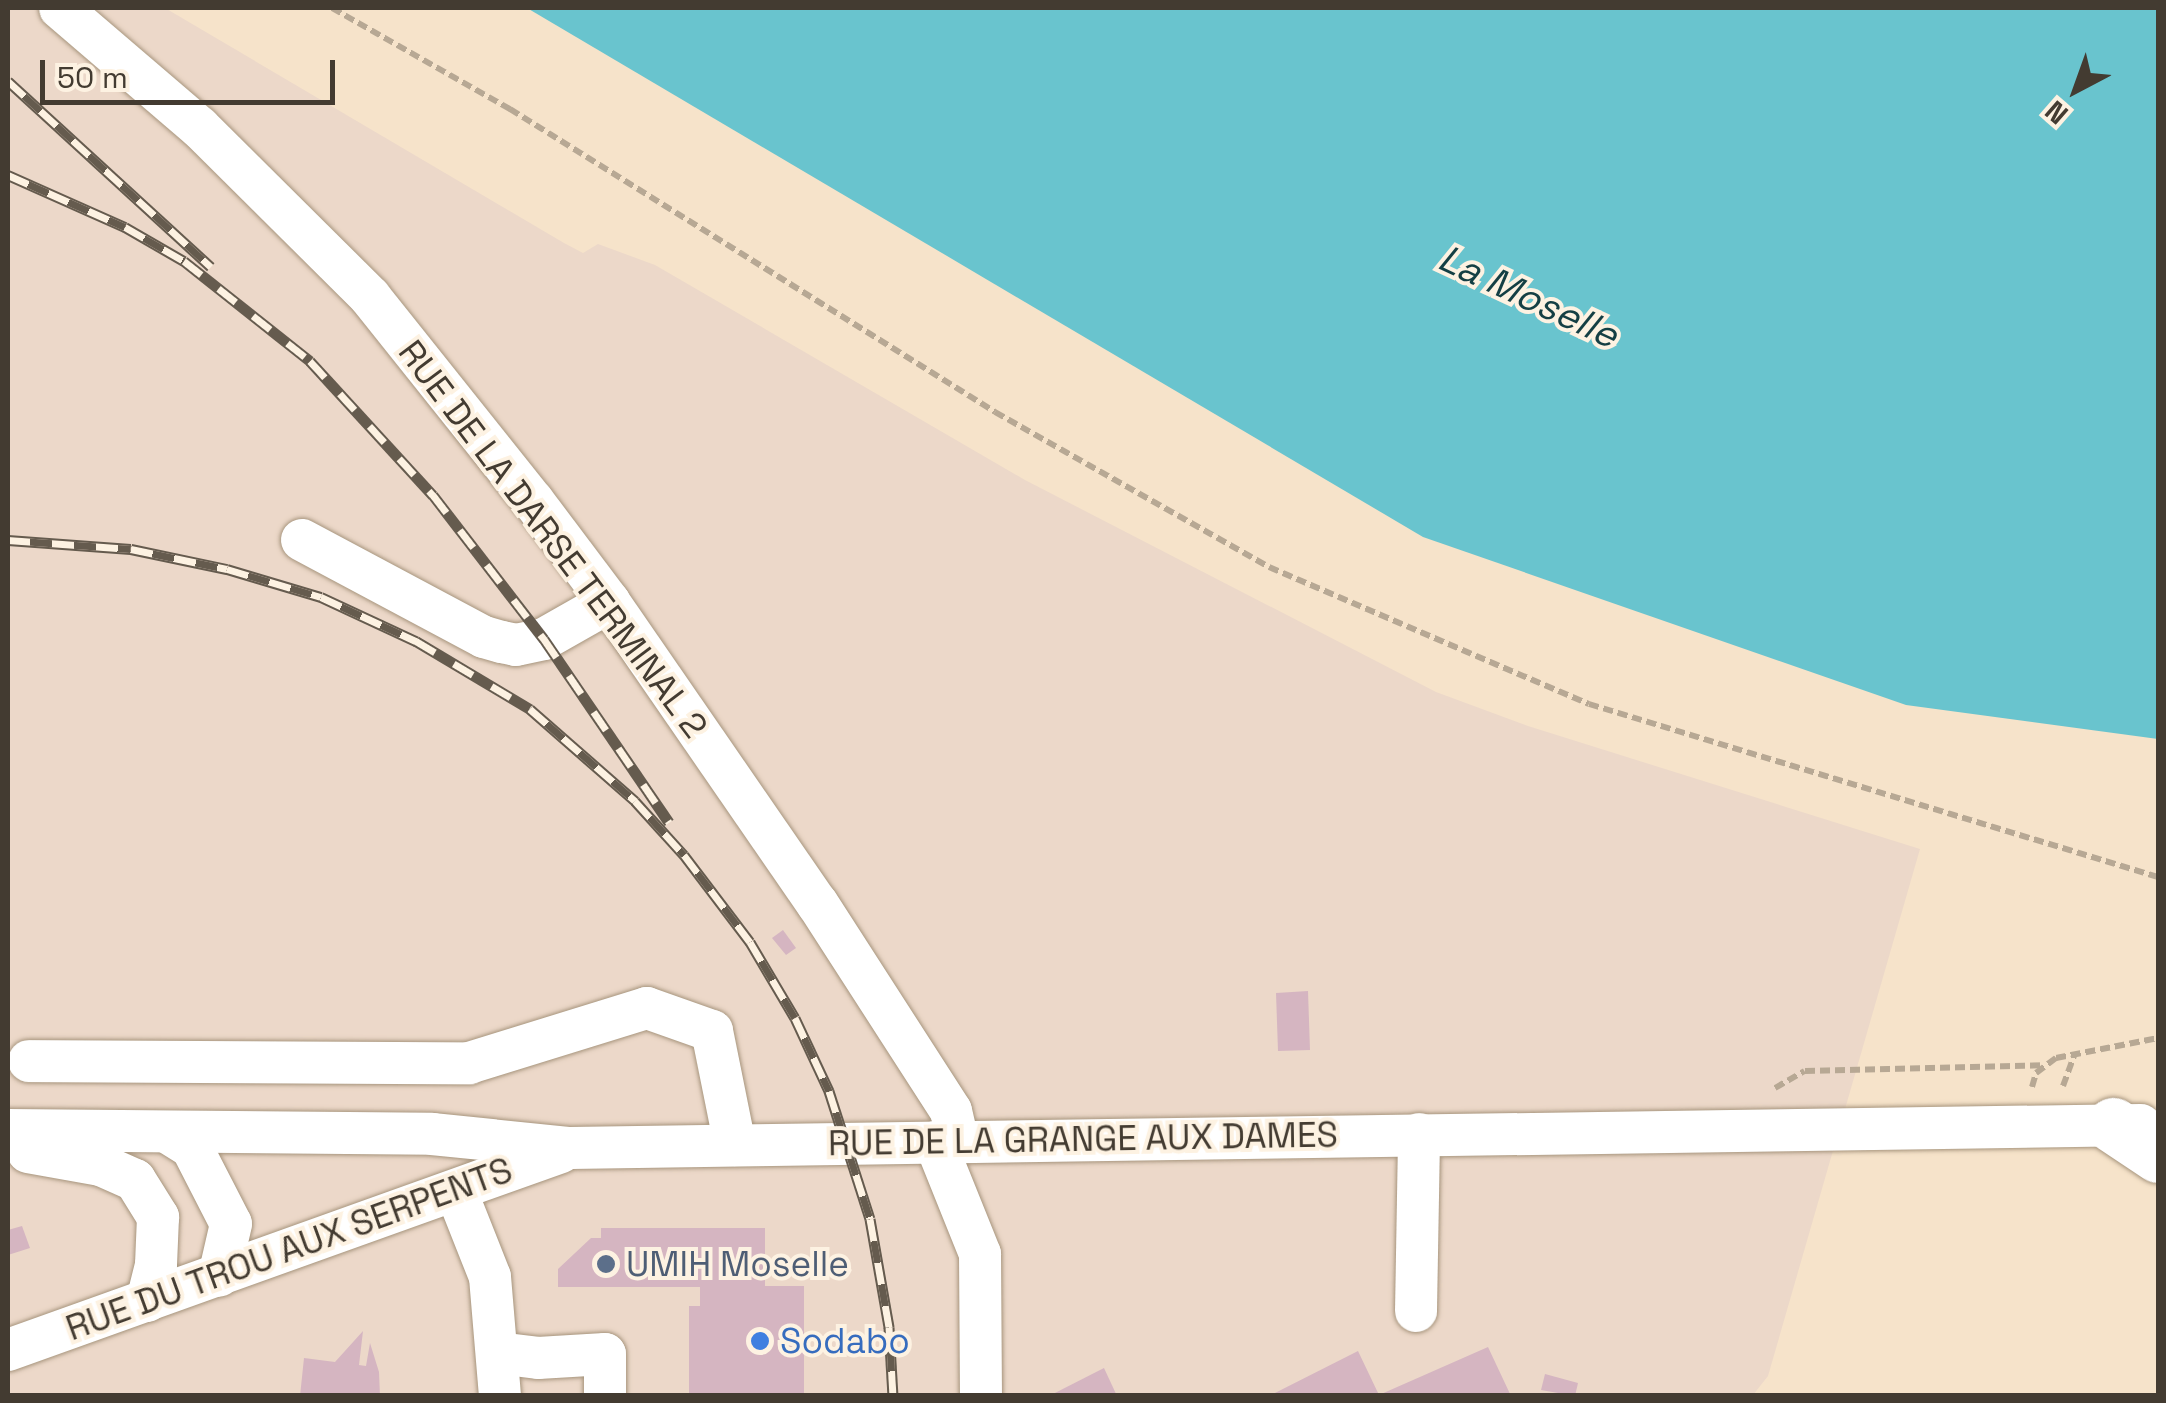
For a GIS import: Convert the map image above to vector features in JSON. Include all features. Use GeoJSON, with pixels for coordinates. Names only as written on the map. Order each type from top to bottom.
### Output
{"type":"FeatureCollection","features":[{"type":"Feature","properties":{"kind":"highway"},"geometry":{"type":"LineString","coordinates":[[2136,1125],[2158,1154]]}},
{"type":"Feature","properties":{"kind":"street","name":"RUE DE LA DARSE TERMINAL 2"},"geometry":{"type":"LineString","coordinates":[[60,8],[199,126],[370,297],[609,602],[818,903],[951,1111],[946,1142],[980,1254],[980,1396]]}},
{"type":"Feature","properties":{"kind":"street"},"geometry":{"type":"LineString","coordinates":[[302,540],[502,642],[516,645],[544,639],[609,602]]}},
{"type":"Feature","properties":{"kind":"street"},"geometry":{"type":"LineString","coordinates":[[29,1062],[469,1063],[648,1008],[712,1030],[735,1145]]}},
{"type":"Feature","properties":{"kind":"street","name":"RUE DE LA GRANGE AUX DAMES"},"geometry":{"type":"LineString","coordinates":[[10,1132],[432,1134],[570,1148],[1752,1129],[2046,1112],[2136,1125]]}},
{"type":"Feature","properties":{"kind":"street"},"geometry":{"type":"LineString","coordinates":[[10,1132],[135,1180],[158,1217],[156,1266],[147,1301]]}},
{"type":"Feature","properties":{"kind":"street"},"geometry":{"type":"LineString","coordinates":[[170,1134],[192,1148],[232,1224],[218,1276]]}},
{"type":"Feature","properties":{"kind":"street"},"geometry":{"type":"LineString","coordinates":[[1416,1311],[1419,1134]]}},
{"type":"Feature","properties":{"kind":"street","name":"RUE DU TROU AUX SERPENTS"},"geometry":{"type":"LineString","coordinates":[[8,1350],[570,1148]]}},
{"type":"Feature","properties":{"kind":"street"},"geometry":{"type":"LineString","coordinates":[[456,1191],[490,1277],[500,1396]]}},
{"type":"Feature","properties":{"kind":"street"},"geometry":{"type":"LineString","coordinates":[[498,1354],[538,1358],[604,1354],[606,1396]]}},
{"type":"Feature","properties":{"kind":"path"},"geometry":{"type":"LineString","coordinates":[[332,8],[510,109],[995,412],[1270,567],[1589,704],[2158,876]]}},
{"type":"Feature","properties":{"kind":"path"},"geometry":{"type":"LineString","coordinates":[[1752,1129],[1750,1102],[1805,1071],[2044,1065],[2158,1038]]}},
{"type":"Feature","properties":{"kind":"path"},"geometry":{"type":"LineString","coordinates":[[2044,1065],[2031,1091],[2046,1112],[2075,1055]]}},
{"type":"Feature","properties":{"kind":"shaded area"},"geometry":{"type":"Polygon","coordinates":[[[8,8],[165,8],[564,243],[583,253],[598,244],[655,265],[1025,480],[1436,692],[1528,726],[1920,849],[1768,1376],[1753,1395],[8,1396],[8,8]]]}},
{"type":"Feature","properties":{"kind":"water","name":"La Moselle"},"geometry":{"type":"Polygon","coordinates":[[[527,8],[2158,8],[2158,739],[1906,705],[1423,537],[527,8]]]}},
{"type":"Feature","properties":{"kind":"building"},"geometry":{"type":"Polygon","coordinates":[[[783,930],[796,948],[786,955],[772,938],[783,930]]]}},
{"type":"Feature","properties":{"kind":"building"},"geometry":{"type":"Polygon","coordinates":[[[1308,991],[1310,1050],[1278,1051],[1276,993],[1308,991]]]}},
{"type":"Feature","properties":{"kind":"building"},"geometry":{"type":"Polygon","coordinates":[[[22,1226],[30,1248],[8,1255],[8,1230],[22,1226]]]}},
{"type":"Feature","properties":{"kind":"building"},"geometry":{"type":"Polygon","coordinates":[[[601,1228],[765,1228],[765,1286],[804,1286],[804,1396],[689,1396],[689,1306],[700,1306],[700,1287],[558,1287],[558,1269],[591,1238],[601,1238],[601,1228]]]}},
{"type":"Feature","properties":{"kind":"building"},"geometry":{"type":"Polygon","coordinates":[[[363,1331],[359,1365],[366,1366],[370,1343],[379,1372],[380,1396],[300,1396],[304,1358],[335,1362],[363,1331]]]}},
{"type":"Feature","properties":{"kind":"building"},"geometry":{"type":"Polygon","coordinates":[[[1488,1347],[1511,1396],[1269,1396],[1358,1351],[1379,1395],[1488,1347]]]}},
{"type":"Feature","properties":{"kind":"building"},"geometry":{"type":"Polygon","coordinates":[[[1104,1368],[1117,1396],[1049,1396],[1104,1368]]]}},
{"type":"Feature","properties":{"kind":"building"},"geometry":{"type":"Polygon","coordinates":[[[1545,1374],[1578,1383],[1575,1396],[1541,1390],[1545,1374]]]}},
{"type":"Feature","properties":{"kind":"railway"},"geometry":{"type":"LineString","coordinates":[[8,81],[211,267]]}},
{"type":"Feature","properties":{"kind":"railway"},"geometry":{"type":"LineString","coordinates":[[8,175],[125,227],[184,261],[310,361],[433,495],[544,639],[669,822]]}},
{"type":"Feature","properties":{"kind":"railway"},"geometry":{"type":"LineString","coordinates":[[8,540],[131,549],[227,569],[321,597],[416,641],[530,709],[635,801],[684,855],[750,942],[795,1018],[829,1091],[870,1219],[889,1327],[893,1396]]}},
{"type":"Feature","properties":{"kind":"place","name":"UMIH Moselle"},"geometry":{"type":"Point","coordinates":[606,1264]}},
{"type":"Feature","properties":{"kind":"place","name":"Sodabo"},"geometry":{"type":"Point","coordinates":[760,1341]}}]}
